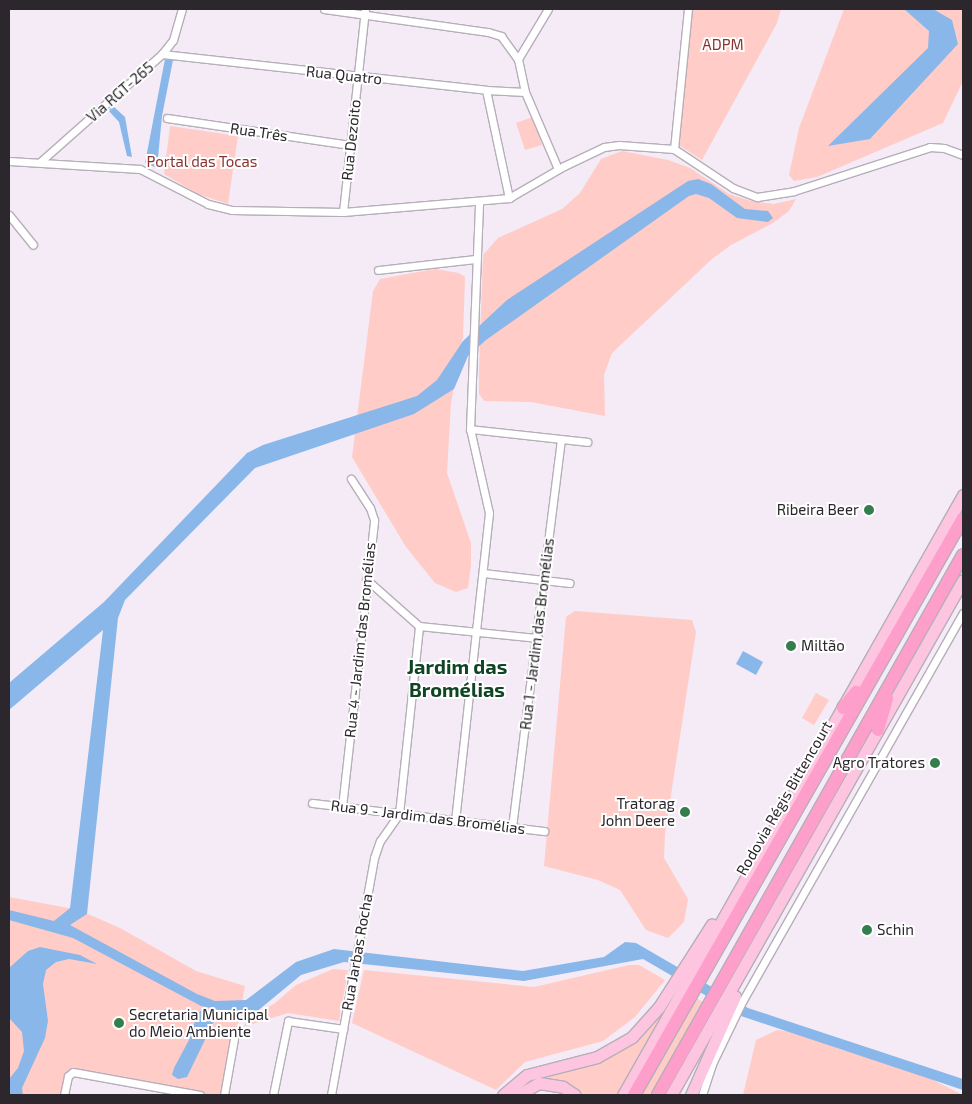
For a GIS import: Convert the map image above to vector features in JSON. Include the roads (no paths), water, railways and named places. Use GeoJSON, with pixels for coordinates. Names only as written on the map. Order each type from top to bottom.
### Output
{"type":"FeatureCollection","features":[{"type":"Feature","properties":{"kind":"highway","name":"Rodovia Régis Bittencourt"},"geometry":{"type":"LineString","coordinates":[[634,1095],[679,996],[692,973],[883,658],[963,518]]}},
{"type":"Feature","properties":{"kind":"highway"},"geometry":{"type":"LineString","coordinates":[[658,1095],[704,1009],[963,555]]}},
{"type":"Feature","properties":{"kind":"highway"},"geometry":{"type":"LineString","coordinates":[[843,708],[883,658]]}},
{"type":"Feature","properties":{"kind":"highway"},"geometry":{"type":"LineString","coordinates":[[878,730],[893,680]]}},
{"type":"Feature","properties":{"kind":"main road"},"geometry":{"type":"LineString","coordinates":[[624,1095],[963,495]]}},
{"type":"Feature","properties":{"kind":"main road"},"geometry":{"type":"LineString","coordinates":[[691,1095],[723,1020],[784,897],[963,580]]}},
{"type":"Feature","properties":{"kind":"main road"},"geometry":{"type":"LineString","coordinates":[[503,1095],[514,1082],[527,1075],[571,1066],[619,1047],[679,996]]}},
{"type":"Feature","properties":{"kind":"main road"},"geometry":{"type":"LineString","coordinates":[[671,1095],[723,1020]]}},
{"type":"Feature","properties":{"kind":"main road"},"geometry":{"type":"LineString","coordinates":[[518,1095],[539,1083],[562,1087],[575,1095]]}},
{"type":"Feature","properties":{"kind":"street","name":"Via RGT-265"},"geometry":{"type":"LineString","coordinates":[[40,162],[162,54],[173,40],[182,9]]}},
{"type":"Feature","properties":{"kind":"street"},"geometry":{"type":"LineString","coordinates":[[324,9],[365,12],[488,32],[501,36],[518,59],[525,92],[558,169]]}},
{"type":"Feature","properties":{"kind":"street"},"geometry":{"type":"LineString","coordinates":[[518,59],[548,9]]}},
{"type":"Feature","properties":{"kind":"street"},"geometry":{"type":"LineString","coordinates":[[674,149],[688,9]]}},
{"type":"Feature","properties":{"kind":"street","name":"Rua Dezoito"},"geometry":{"type":"LineString","coordinates":[[343,212],[365,12]]}},
{"type":"Feature","properties":{"kind":"street","name":"Rua Quatro"},"geometry":{"type":"LineString","coordinates":[[162,54],[357,77],[525,92]]}},
{"type":"Feature","properties":{"kind":"street"},"geometry":{"type":"LineString","coordinates":[[486,90],[509,198]]}},
{"type":"Feature","properties":{"kind":"street","name":"Rua Três"},"geometry":{"type":"LineString","coordinates":[[167,118],[350,145]]}},
{"type":"Feature","properties":{"kind":"street"},"geometry":{"type":"LineString","coordinates":[[9,161],[140,169],[208,204],[232,210],[343,212],[509,198],[558,169],[612,146],[674,149],[733,188],[757,197],[794,191],[930,147],[944,148],[963,155]]}},
{"type":"Feature","properties":{"kind":"street"},"geometry":{"type":"LineString","coordinates":[[455,820],[489,503],[470,429],[479,202]]}},
{"type":"Feature","properties":{"kind":"street"},"geometry":{"type":"LineString","coordinates":[[9,215],[33,245]]}},
{"type":"Feature","properties":{"kind":"street"},"geometry":{"type":"LineString","coordinates":[[378,270],[476,259]]}},
{"type":"Feature","properties":{"kind":"street"},"geometry":{"type":"LineString","coordinates":[[470,429],[587,442]]}},
{"type":"Feature","properties":{"kind":"street","name":"Rua 1 - Jardim das Bromélias"},"geometry":{"type":"LineString","coordinates":[[512,827],[538,638],[561,440]]}},
{"type":"Feature","properties":{"kind":"street","name":"Rua 4 - Jardim das Bromélias"},"geometry":{"type":"LineString","coordinates":[[342,806],[373,516],[352,479]]}},
{"type":"Feature","properties":{"kind":"street"},"geometry":{"type":"LineString","coordinates":[[483,573],[569,583]]}},
{"type":"Feature","properties":{"kind":"street"},"geometry":{"type":"LineString","coordinates":[[366,579],[418,626],[538,638]]}},
{"type":"Feature","properties":{"kind":"street"},"geometry":{"type":"LineString","coordinates":[[735,997],[814,872],[963,613]]}},
{"type":"Feature","properties":{"kind":"street"},"geometry":{"type":"LineString","coordinates":[[399,814],[418,626]]}},
{"type":"Feature","properties":{"kind":"street","name":"Rua 9 - Jardim das Bromélias"},"geometry":{"type":"LineString","coordinates":[[312,803],[544,831]]}},
{"type":"Feature","properties":{"kind":"street","name":"Rua Jarbas Rocha"},"geometry":{"type":"LineString","coordinates":[[331,1095],[376,852],[399,814]]}},
{"type":"Feature","properties":{"kind":"street"},"geometry":{"type":"LineString","coordinates":[[702,1095],[723,1020]]}},
{"type":"Feature","properties":{"kind":"street"},"geometry":{"type":"LineString","coordinates":[[273,1095],[288,1021],[343,1029]]}},
{"type":"Feature","properties":{"kind":"street"},"geometry":{"type":"LineString","coordinates":[[224,1095],[234,1039]]}},
{"type":"Feature","properties":{"kind":"street"},"geometry":{"type":"LineString","coordinates":[[64,1095],[67,1079],[71,1072],[200,1095]]}},
{"type":"Feature","properties":{"kind":"water"},"geometry":{"type":"Polygon","coordinates":[[[904,9],[933,9],[952,20],[958,44],[870,139],[828,146],[928,48],[929,31],[904,9]]]}},
{"type":"Feature","properties":{"kind":"water"},"geometry":{"type":"Polygon","coordinates":[[[165,59],[173,60],[162,116],[157,168],[145,163],[165,59]]]}},
{"type":"Feature","properties":{"kind":"water"},"geometry":{"type":"Polygon","coordinates":[[[113,106],[125,117],[132,157],[127,156],[119,122],[108,110],[113,106]]]}},
{"type":"Feature","properties":{"kind":"water"},"geometry":{"type":"Polygon","coordinates":[[[698,179],[711,184],[745,209],[768,211],[773,218],[768,222],[737,218],[709,198],[696,194],[689,196],[486,340],[468,356],[454,389],[414,414],[255,468],[125,600],[118,618],[87,914],[70,925],[197,994],[215,1001],[246,1000],[296,962],[334,949],[523,971],[604,957],[625,942],[636,943],[748,1008],[963,1079],[963,1090],[741,1016],[643,959],[524,981],[344,962],[301,975],[255,1013],[245,1016],[201,1006],[73,938],[9,920],[9,910],[54,921],[70,908],[103,630],[9,710],[9,683],[104,602],[247,453],[263,445],[417,396],[437,380],[463,341],[507,300],[688,181],[698,179]]]}},
{"type":"Feature","properties":{"kind":"water"},"geometry":{"type":"Polygon","coordinates":[[[743,651],[763,662],[756,675],[736,664],[743,651]]]}},
{"type":"Feature","properties":{"kind":"water"},"geometry":{"type":"Polygon","coordinates":[[[40,947],[80,955],[97,964],[69,959],[56,962],[46,970],[43,984],[48,1021],[45,1038],[22,1088],[23,1095],[9,1095],[9,1079],[18,1068],[24,1051],[22,1032],[9,1018],[9,968],[28,951],[40,947]]]}},
{"type":"Feature","properties":{"kind":"water"},"geometry":{"type":"Polygon","coordinates":[[[204,1008],[213,1012],[215,1019],[187,1077],[178,1079],[172,1075],[174,1068],[190,1038],[197,1014],[204,1008]]]}},
{"type":"Feature","properties":{"kind":"place","name":"Ribeira Beer"},"geometry":{"type":"Point","coordinates":[869,510]}},
{"type":"Feature","properties":{"kind":"place","name":"Miltão"},"geometry":{"type":"Point","coordinates":[791,646]}},
{"type":"Feature","properties":{"kind":"place","name":"Agro Tratores"},"geometry":{"type":"Point","coordinates":[935,763]}},
{"type":"Feature","properties":{"kind":"place","name":"Tratorag John Deere"},"geometry":{"type":"Point","coordinates":[685,812]}},
{"type":"Feature","properties":{"kind":"place","name":"Schin"},"geometry":{"type":"Point","coordinates":[867,930]}},
{"type":"Feature","properties":{"kind":"place","name":"Secretaria Municipal do Meio Ambiente"},"geometry":{"type":"Point","coordinates":[119,1023]}},
{"type":"Feature","properties":{"kind":"district","name":"Jardim das Bromélias"},"geometry":{"type":"Point","coordinates":[457,678]}},
{"type":"Feature","properties":{"kind":"park label","name":"ADPM"},"geometry":{"type":"Point","coordinates":[723,45]}},
{"type":"Feature","properties":{"kind":"park label","name":"Portal das Tocas"},"geometry":{"type":"Point","coordinates":[202,162]}}]}
